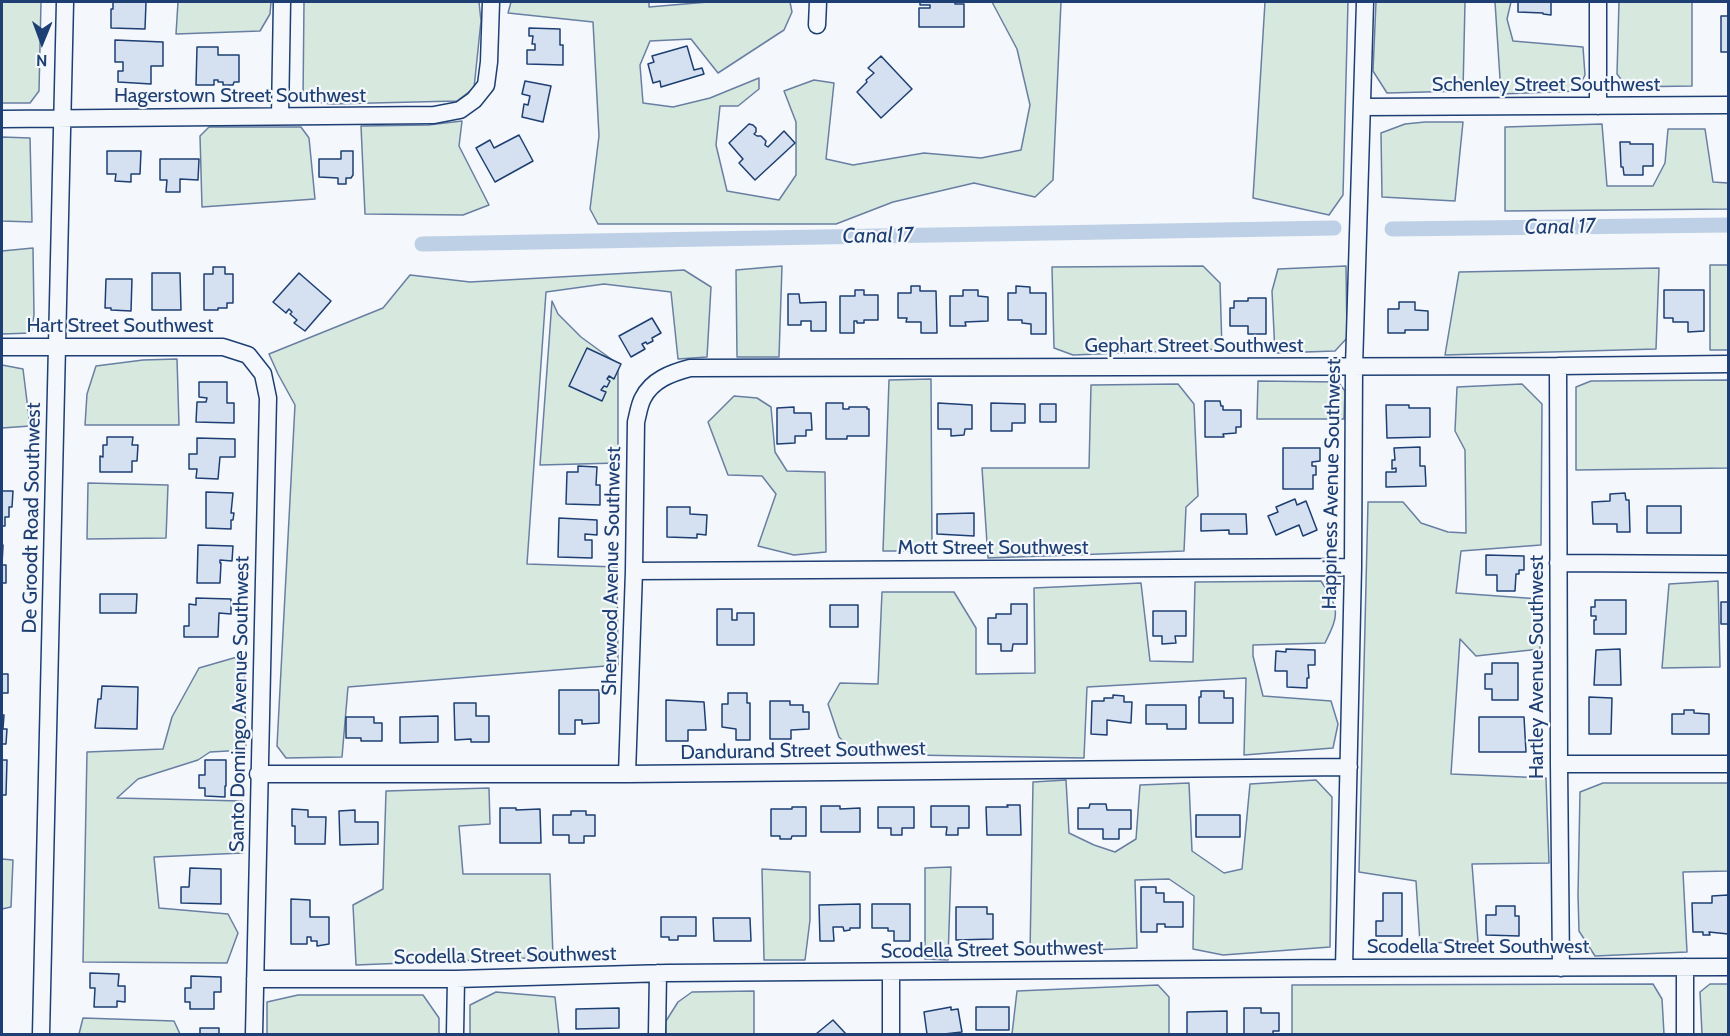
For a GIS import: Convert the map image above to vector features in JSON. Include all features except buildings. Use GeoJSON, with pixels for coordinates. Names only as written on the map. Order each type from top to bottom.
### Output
{"type":"FeatureCollection","features":[{"type":"Feature","properties":{"kind":"street","name":"De Groodt Road Southwest"},"geometry":{"type":"LineString","coordinates":[[42,1035],[64,2]]}},
{"type":"Feature","properties":{"kind":"street"},"geometry":{"type":"LineString","coordinates":[[280,116],[282,2]]}},
{"type":"Feature","properties":{"kind":"street","name":"Hagerstown Street Southwest"},"geometry":{"type":"LineString","coordinates":[[2,118],[434,115],[460,110],[474,100],[486,85],[491,2]]}},
{"type":"Feature","properties":{"kind":"street"},"geometry":{"type":"LineString","coordinates":[[817,25],[818,2]]}},
{"type":"Feature","properties":{"kind":"street","name":"Happiness Avenue Southwest"},"geometry":{"type":"LineString","coordinates":[[1344,968],[1353,567],[1354,367],[1365,2]]}},
{"type":"Feature","properties":{"kind":"street"},"geometry":{"type":"LineString","coordinates":[[1598,2],[1598,106]]}},
{"type":"Feature","properties":{"kind":"street","name":"Schenley Street Southwest"},"geometry":{"type":"LineString","coordinates":[[1363,107],[1728,105]]}},
{"type":"Feature","properties":{"kind":"street","name":"Hart Street Southwest"},"geometry":{"type":"LineString","coordinates":[[2,347],[223,347],[248,355],[264,374]]}},
{"type":"Feature","properties":{"kind":"street","name":"Gephart Street Southwest"},"geometry":{"type":"LineString","coordinates":[[662,378],[673,372],[690,368],[1728,364]]}},
{"type":"Feature","properties":{"kind":"street","name":"Hartley Avenue Southwest"},"geometry":{"type":"LineString","coordinates":[[1558,366],[1558,764],[1561,968]]}},
{"type":"Feature","properties":{"kind":"street","name":"Santo Domingo Avenue Southwest"},"geometry":{"type":"LineString","coordinates":[[254,1035],[268,398],[264,374]]}},
{"type":"Feature","properties":{"kind":"street","name":"Sherwood Avenue Southwest"},"geometry":{"type":"LineString","coordinates":[[627,774],[634,571],[636,422],[642,399],[652,385],[662,378]]}},
{"type":"Feature","properties":{"kind":"street"},"geometry":{"type":"LineString","coordinates":[[1558,563],[1728,564]]}},
{"type":"Feature","properties":{"kind":"street","name":"Mott Street Southwest"},"geometry":{"type":"LineString","coordinates":[[634,571],[1353,567]]}},
{"type":"Feature","properties":{"kind":"street"},"geometry":{"type":"LineString","coordinates":[[1558,764],[1728,764]]}},
{"type":"Feature","properties":{"kind":"street","name":"Dandurand Street Southwest"},"geometry":{"type":"LineString","coordinates":[[258,774],[627,774],[1349,767]]}},
{"type":"Feature","properties":{"kind":"street"},"geometry":{"type":"LineString","coordinates":[[1684,967],[1684,1035]]}},
{"type":"Feature","properties":{"kind":"street","name":"Scodella Street Southwest"},"geometry":{"type":"LineString","coordinates":[[255,979],[456,979],[658,974],[1344,968],[1728,967]]}},
{"type":"Feature","properties":{"kind":"street"},"geometry":{"type":"LineString","coordinates":[[891,972],[891,1035]]}},
{"type":"Feature","properties":{"kind":"street"},"geometry":{"type":"LineString","coordinates":[[657,1035],[658,974]]}},
{"type":"Feature","properties":{"kind":"street"},"geometry":{"type":"LineString","coordinates":[[455,1035],[456,979]]}},
{"type":"Feature","properties":{"kind":"shaded area"},"geometry":{"type":"Polygon","coordinates":[[[2,2],[41,2],[39,91],[30,103],[2,103],[2,2]]]}},
{"type":"Feature","properties":{"kind":"shaded area"},"geometry":{"type":"Polygon","coordinates":[[[178,2],[271,2],[270,14],[260,31],[176,34],[178,2]]]}},
{"type":"Feature","properties":{"kind":"shaded area"},"geometry":{"type":"Polygon","coordinates":[[[304,2],[479,2],[481,21],[474,88],[457,101],[331,104],[303,100],[304,2]]]}},
{"type":"Feature","properties":{"kind":"shaded area"},"geometry":{"type":"Polygon","coordinates":[[[511,2],[649,2],[649,7],[708,2],[790,2],[792,12],[784,30],[718,73],[691,39],[650,41],[640,65],[643,103],[673,107],[710,98],[759,78],[759,89],[738,106],[720,106],[716,145],[727,191],[779,200],[796,175],[796,122],[784,91],[814,80],[834,83],[826,159],[853,165],[924,153],[981,158],[1021,150],[1030,105],[1017,49],[992,2],[1061,2],[1053,180],[1035,197],[974,183],[893,202],[836,224],[598,224],[590,209],[599,136],[593,22],[508,13],[511,2]]]}},
{"type":"Feature","properties":{"kind":"shaded area"},"geometry":{"type":"Polygon","coordinates":[[[1265,2],[1348,2],[1343,195],[1329,215],[1253,198],[1265,2]]]}},
{"type":"Feature","properties":{"kind":"shaded area"},"geometry":{"type":"Polygon","coordinates":[[[1376,2],[1465,2],[1463,91],[1387,93],[1373,71],[1376,2]]]}},
{"type":"Feature","properties":{"kind":"shaded area"},"geometry":{"type":"Polygon","coordinates":[[[1495,2],[1511,2],[1507,19],[1513,41],[1583,47],[1585,75],[1577,91],[1501,94],[1495,2]]]}},
{"type":"Feature","properties":{"kind":"shaded area"},"geometry":{"type":"Polygon","coordinates":[[[1619,2],[1692,2],[1692,86],[1627,87],[1617,74],[1619,2]]]}},
{"type":"Feature","properties":{"kind":"shaded area"},"geometry":{"type":"Polygon","coordinates":[[[462,121],[459,146],[489,205],[463,215],[365,214],[361,126],[428,125],[462,121]]]}},
{"type":"Feature","properties":{"kind":"shaded area"},"geometry":{"type":"Polygon","coordinates":[[[1463,122],[1455,201],[1382,197],[1381,133],[1405,124],[1463,122]]]}},
{"type":"Feature","properties":{"kind":"shaded area"},"geometry":{"type":"Polygon","coordinates":[[[1602,124],[1607,186],[1653,186],[1665,163],[1668,129],[1705,129],[1713,182],[1728,183],[1728,209],[1505,211],[1505,127],[1602,124]]]}},
{"type":"Feature","properties":{"kind":"shaded area"},"geometry":{"type":"Polygon","coordinates":[[[209,127],[301,127],[309,138],[315,199],[202,207],[200,136],[209,127]]]}},
{"type":"Feature","properties":{"kind":"shaded area"},"geometry":{"type":"Polygon","coordinates":[[[2,137],[30,138],[32,222],[2,221],[2,137]]]}},
{"type":"Feature","properties":{"kind":"shaded area"},"geometry":{"type":"Polygon","coordinates":[[[33,248],[34,315],[31,333],[2,334],[2,251],[33,248]]]}},
{"type":"Feature","properties":{"kind":"shaded area"},"geometry":{"type":"Polygon","coordinates":[[[1710,265],[1728,265],[1728,350],[1710,350],[1710,265]]]}},
{"type":"Feature","properties":{"kind":"shaded area"},"geometry":{"type":"Polygon","coordinates":[[[782,266],[779,357],[737,357],[736,270],[782,266]]]}},
{"type":"Feature","properties":{"kind":"shaded area"},"geometry":{"type":"Polygon","coordinates":[[[1203,266],[1220,283],[1222,349],[1073,355],[1054,348],[1052,267],[1203,266]]]}},
{"type":"Feature","properties":{"kind":"shaded area"},"geometry":{"type":"Polygon","coordinates":[[[1346,266],[1347,338],[1335,351],[1275,353],[1272,291],[1278,269],[1346,266]]]}},
{"type":"Feature","properties":{"kind":"shaded area"},"geometry":{"type":"Polygon","coordinates":[[[1659,268],[1656,349],[1445,355],[1459,272],[1659,268]]]}},
{"type":"Feature","properties":{"kind":"shaded area"},"geometry":{"type":"Polygon","coordinates":[[[684,270],[711,287],[707,357],[678,359],[671,292],[604,284],[546,292],[527,564],[617,567],[618,665],[348,687],[342,757],[286,758],[277,746],[295,405],[269,354],[383,308],[410,275],[470,282],[684,270]]]}},
{"type":"Feature","properties":{"kind":"shaded area"},"geometry":{"type":"Polygon","coordinates":[[[552,301],[558,314],[581,337],[618,364],[618,463],[540,465],[552,301]]]}},
{"type":"Feature","properties":{"kind":"shaded area"},"geometry":{"type":"Polygon","coordinates":[[[177,359],[179,425],[85,425],[87,394],[96,366],[143,360],[177,359]]]}},
{"type":"Feature","properties":{"kind":"shaded area"},"geometry":{"type":"Polygon","coordinates":[[[2,365],[23,369],[30,426],[2,428],[2,365]]]}},
{"type":"Feature","properties":{"kind":"shaded area"},"geometry":{"type":"Polygon","coordinates":[[[931,379],[932,551],[883,551],[889,380],[931,379]]]}},
{"type":"Feature","properties":{"kind":"shaded area"},"geometry":{"type":"Polygon","coordinates":[[[1728,380],[1728,468],[1576,470],[1576,387],[1591,381],[1728,380]]]}},
{"type":"Feature","properties":{"kind":"shaded area"},"geometry":{"type":"Polygon","coordinates":[[[1258,381],[1338,382],[1345,391],[1344,419],[1257,419],[1258,381]]]}},
{"type":"Feature","properties":{"kind":"shaded area"},"geometry":{"type":"Polygon","coordinates":[[[1178,384],[1194,404],[1198,496],[1186,507],[1184,551],[988,558],[982,468],[1089,468],[1091,385],[1178,384]]]}},
{"type":"Feature","properties":{"kind":"shaded area"},"geometry":{"type":"Polygon","coordinates":[[[1522,384],[1542,404],[1541,545],[1461,551],[1456,593],[1540,599],[1540,649],[1476,656],[1460,639],[1451,774],[1546,778],[1549,863],[1472,864],[1478,942],[1420,943],[1416,881],[1359,872],[1368,502],[1403,502],[1421,523],[1448,532],[1466,533],[1465,450],[1455,431],[1457,387],[1522,384]]]}},
{"type":"Feature","properties":{"kind":"shaded area"},"geometry":{"type":"Polygon","coordinates":[[[734,396],[757,398],[771,407],[775,452],[787,471],[825,472],[826,552],[794,555],[758,546],[776,494],[762,476],[728,475],[708,422],[734,396]]]}},
{"type":"Feature","properties":{"kind":"shaded area"},"geometry":{"type":"Polygon","coordinates":[[[88,483],[168,485],[166,538],[87,539],[88,483]]]}},
{"type":"Feature","properties":{"kind":"shaded area"},"geometry":{"type":"Polygon","coordinates":[[[1321,581],[1331,598],[1335,611],[1333,625],[1325,643],[1253,645],[1253,656],[1263,696],[1331,701],[1338,724],[1333,748],[1244,755],[1246,678],[1087,687],[1084,758],[856,754],[839,737],[828,704],[840,683],[878,684],[882,592],[954,592],[976,628],[976,674],[1035,673],[1034,588],[1141,583],[1150,661],[1193,662],[1195,582],[1321,581]]]}},
{"type":"Feature","properties":{"kind":"shaded area"},"geometry":{"type":"Polygon","coordinates":[[[1718,581],[1720,667],[1662,668],[1669,584],[1718,581]]]}},
{"type":"Feature","properties":{"kind":"shaded area"},"geometry":{"type":"Polygon","coordinates":[[[244,655],[246,750],[210,752],[198,760],[138,779],[117,798],[242,801],[243,853],[154,857],[159,908],[228,914],[238,933],[227,963],[83,962],[87,752],[163,749],[172,717],[199,668],[244,655]]]}},
{"type":"Feature","properties":{"kind":"shaded area"},"geometry":{"type":"Polygon","coordinates":[[[1066,780],[1069,833],[1115,852],[1136,839],[1140,785],[1189,783],[1192,851],[1224,873],[1242,869],[1250,784],[1316,780],[1332,797],[1330,947],[1223,955],[1193,949],[1194,896],[1169,879],[1135,880],[1137,948],[1030,953],[1033,782],[1066,780]]]}},
{"type":"Feature","properties":{"kind":"shaded area"},"geometry":{"type":"Polygon","coordinates":[[[1603,783],[1728,783],[1728,871],[1683,872],[1687,952],[1595,956],[1579,931],[1580,792],[1603,783]]]}},
{"type":"Feature","properties":{"kind":"shaded area"},"geometry":{"type":"Polygon","coordinates":[[[489,788],[490,824],[459,826],[463,874],[550,874],[553,957],[356,965],[353,905],[383,889],[386,791],[489,788]]]}},
{"type":"Feature","properties":{"kind":"shaded area"},"geometry":{"type":"Polygon","coordinates":[[[2,859],[13,860],[11,907],[2,909],[2,859]]]}},
{"type":"Feature","properties":{"kind":"shaded area"},"geometry":{"type":"Polygon","coordinates":[[[951,867],[948,960],[925,959],[925,868],[951,867]]]}},
{"type":"Feature","properties":{"kind":"shaded area"},"geometry":{"type":"Polygon","coordinates":[[[762,869],[810,872],[810,920],[805,960],[764,960],[762,869]]]}},
{"type":"Feature","properties":{"kind":"shaded area"},"geometry":{"type":"Polygon","coordinates":[[[1653,984],[1662,999],[1664,1034],[1292,1034],[1292,985],[1653,984]]]}},
{"type":"Feature","properties":{"kind":"shaded area"},"geometry":{"type":"Polygon","coordinates":[[[1710,984],[1728,984],[1728,1034],[1702,1034],[1700,992],[1710,984]]]}},
{"type":"Feature","properties":{"kind":"shaded area"},"geometry":{"type":"Polygon","coordinates":[[[1158,985],[1169,997],[1169,1034],[1012,1034],[1017,991],[1158,985]]]}},
{"type":"Feature","properties":{"kind":"shaded area"},"geometry":{"type":"Polygon","coordinates":[[[754,991],[754,1034],[666,1034],[666,1021],[678,1002],[692,992],[754,991]]]}},
{"type":"Feature","properties":{"kind":"shaded area"},"geometry":{"type":"Polygon","coordinates":[[[496,992],[555,997],[559,1034],[470,1034],[470,1005],[496,992]]]}},
{"type":"Feature","properties":{"kind":"shaded area"},"geometry":{"type":"Polygon","coordinates":[[[298,995],[423,995],[439,1018],[439,1034],[267,1034],[267,1002],[298,995]]]}},
{"type":"Feature","properties":{"kind":"shaded area"},"geometry":{"type":"Polygon","coordinates":[[[83,1018],[174,1021],[180,1034],[79,1034],[83,1018]]]}},
{"type":"Feature","properties":{"kind":"waterway","name":"Canal 17"},"geometry":{"type":"LineString","coordinates":[[1392,229],[1728,225]]}},
{"type":"Feature","properties":{"kind":"waterway","name":"Canal 17"},"geometry":{"type":"LineString","coordinates":[[422,244],[1334,228]]}}]}
